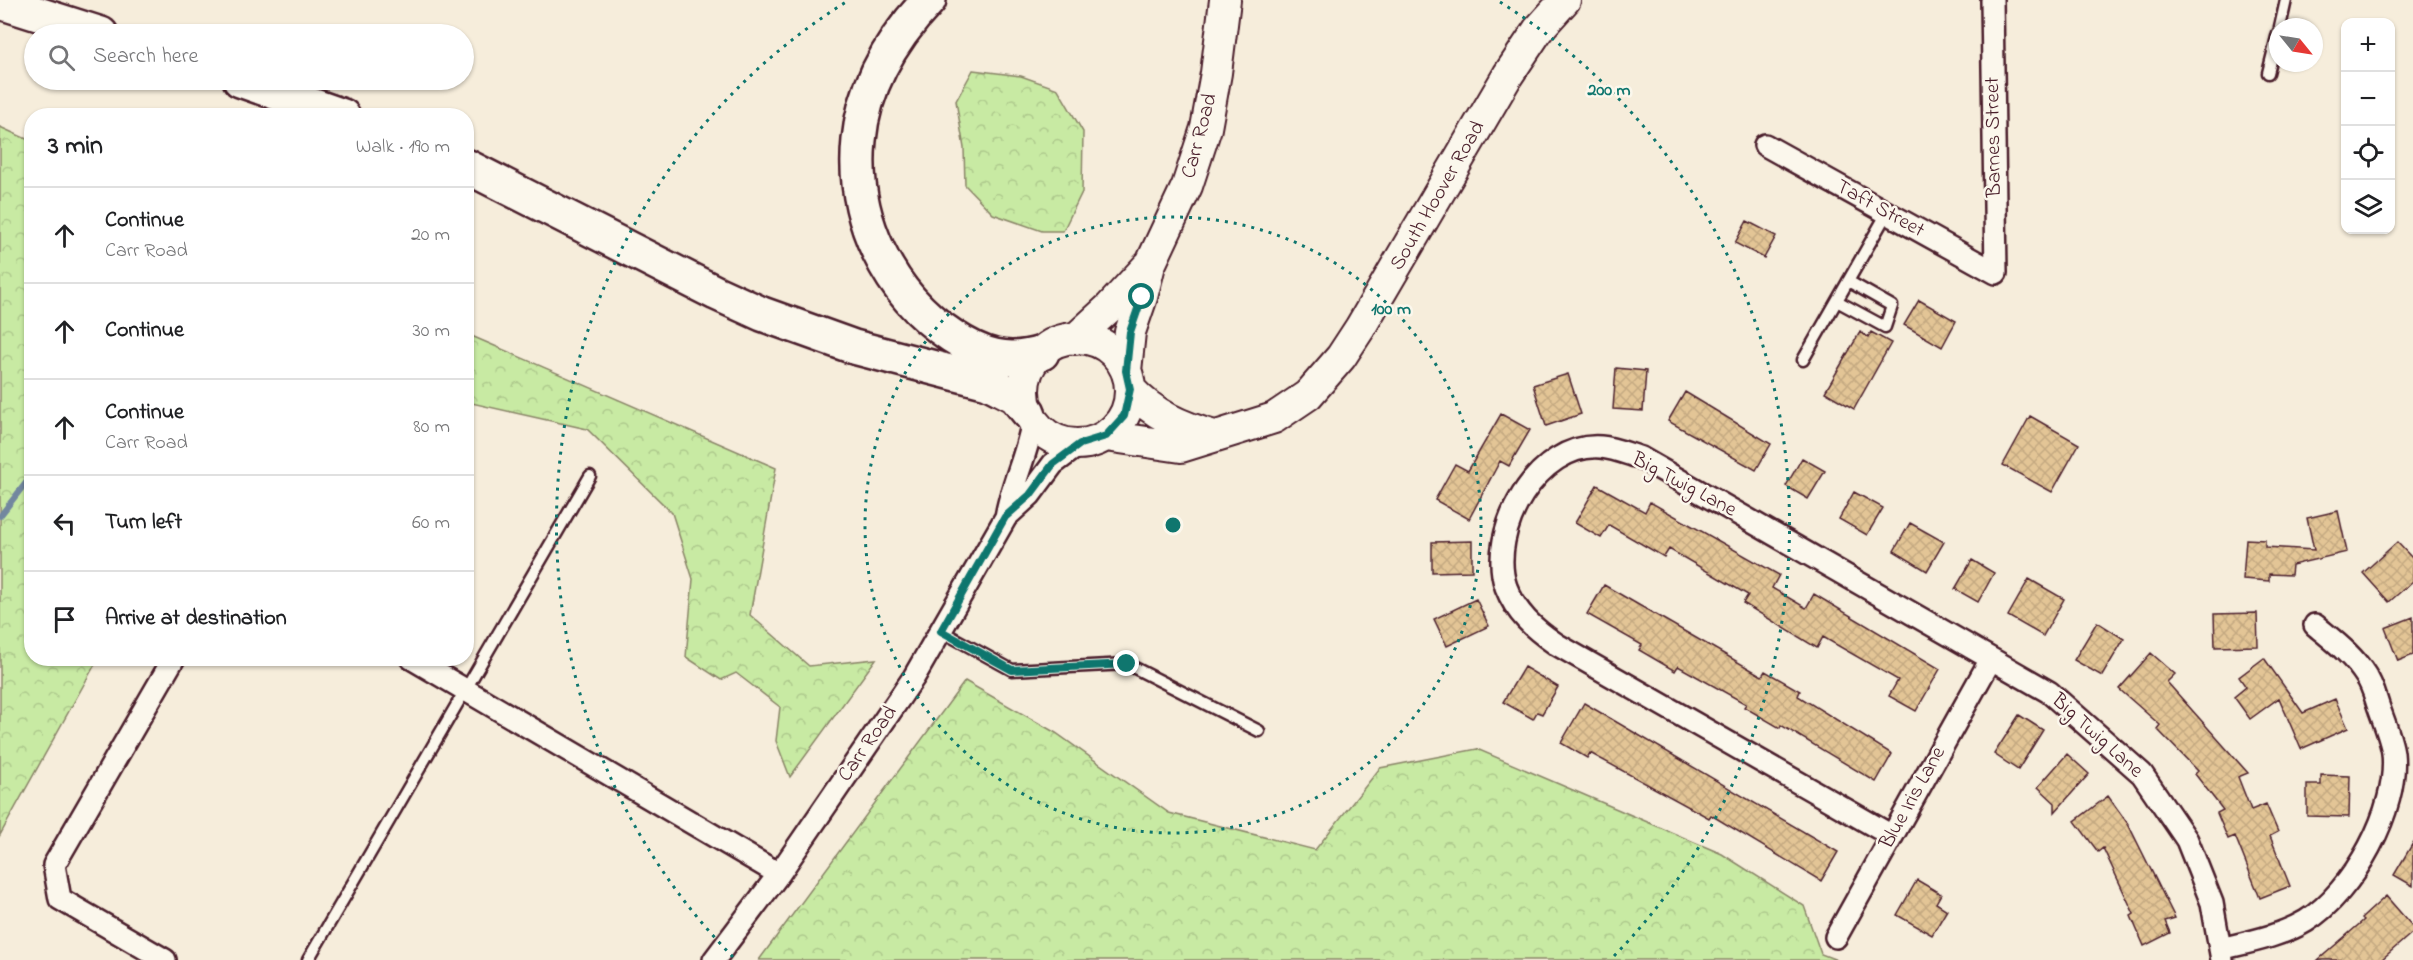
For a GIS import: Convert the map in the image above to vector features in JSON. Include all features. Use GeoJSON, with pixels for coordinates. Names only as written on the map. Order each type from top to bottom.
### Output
{"type":"FeatureCollection","features":[{"type":"Feature","properties":{"kind":"highway"},"geometry":{"type":"LineString","coordinates":[[929,0],[900,34],[882,63],[863,114],[858,166],[866,222],[890,274],[906,297],[947,333],[966,346],[994,358],[1016,359],[1042,352]]}},
{"type":"Feature","properties":{"kind":"highway"},"geometry":{"type":"LineString","coordinates":[[0,2],[69,24]]}},
{"type":"Feature","properties":{"kind":"highway"},"geometry":{"type":"LineString","coordinates":[[269,90],[320,108]]}},
{"type":"Feature","properties":{"kind":"highway"},"geometry":{"type":"LineString","coordinates":[[474,170],[753,310],[854,347],[988,382],[1015,396],[1030,416]]}},
{"type":"Feature","properties":{"kind":"street","name":"Carr Road"},"geometry":{"type":"LineString","coordinates":[[1128,380],[1130,332],[1150,265],[1177,212],[1200,147],[1212,100],[1224,0]]}},
{"type":"Feature","properties":{"kind":"street","name":"South Hoover Road"},"geometry":{"type":"LineString","coordinates":[[1093,440],[1180,447],[1255,426],[1274,418],[1308,395],[1329,372],[1383,292],[1522,52],[1565,0]]}},
{"type":"Feature","properties":{"kind":"street","name":"Barnes Street"},"geometry":{"type":"LineString","coordinates":[[1992,0],[1996,273]]}},
{"type":"Feature","properties":{"kind":"street","name":"Taft Street"},"geometry":{"type":"LineString","coordinates":[[1765,145],[1996,273]]}},
{"type":"Feature","properties":{"kind":"street","name":"Carr Road"},"geometry":{"type":"LineString","coordinates":[[1075,339],[1110,307],[1150,265]]}},
{"type":"Feature","properties":{"kind":"street"},"geometry":{"type":"LineString","coordinates":[[1075,339],[1102,344],[1116,356],[1128,380],[1124,416],[1093,440],[1053,438],[1030,416],[1024,394],[1027,376],[1042,352],[1057,343],[1075,339]]}},
{"type":"Feature","properties":{"kind":"street","name":"South Hoover Road"},"geometry":{"type":"LineString","coordinates":[[1128,380],[1162,416],[1186,428],[1214,436]]}},
{"type":"Feature","properties":{"kind":"street","name":"Carr Road"},"geometry":{"type":"LineString","coordinates":[[714,960],[780,874],[908,686],[941,631],[1005,517],[1012,485],[1027,453],[1030,416]]}},
{"type":"Feature","properties":{"kind":"street","name":"Carr Road"},"geometry":{"type":"LineString","coordinates":[[1005,517],[1030,495],[1053,464],[1093,440]]}},
{"type":"Feature","properties":{"kind":"street","name":"Big Twig Lane"},"geometry":{"type":"LineString","coordinates":[[1892,836],[1556,644],[1528,625],[1506,586],[1502,554],[1511,511],[1533,478],[1570,452],[1600,447],[1641,458],[2049,693],[2142,774],[2187,840],[2212,903],[2221,955]]}},
{"type":"Feature","properties":{"kind":"street"},"geometry":{"type":"LineString","coordinates":[[2221,955],[2286,931],[2308,920],[2334,898],[2362,862],[2379,825],[2390,792],[2393,753],[2368,678],[2348,651],[2315,625]]}},
{"type":"Feature","properties":{"kind":"street","name":"Blue Iris Lane"},"geometry":{"type":"LineString","coordinates":[[1836,937],[1991,659]]}},
{"type":"Feature","properties":{"kind":"street"},"geometry":{"type":"LineString","coordinates":[[165,960],[60,899],[54,865],[169,666]]}},
{"type":"Feature","properties":{"kind":"street"},"geometry":{"type":"LineString","coordinates":[[425,666],[780,874]]}},
{"type":"Feature","properties":{"kind":"lane"},"geometry":{"type":"LineString","coordinates":[[2282,18],[2286,0]]}},
{"type":"Feature","properties":{"kind":"lane"},"geometry":{"type":"LineString","coordinates":[[2268,73],[2269,69]]}},
{"type":"Feature","properties":{"kind":"lane"},"geometry":{"type":"LineString","coordinates":[[1803,360],[1887,213]]}},
{"type":"Feature","properties":{"kind":"lane"},"geometry":{"type":"LineString","coordinates":[[1837,301],[1885,327],[1892,306],[1848,281]]}},
{"type":"Feature","properties":{"kind":"lane"},"geometry":{"type":"LineString","coordinates":[[308,960],[590,476]]}},
{"type":"Feature","properties":{"kind":"lane"},"geometry":{"type":"LineString","coordinates":[[941,631],[1012,670],[1127,664],[1259,730]]}},
{"type":"Feature","properties":{"kind":"green space"},"geometry":{"type":"Polygon","coordinates":[[[973,70],[1021,76],[1058,89],[1083,132],[1082,192],[1063,231],[1042,231],[993,214],[965,185],[964,148],[956,101],[973,70]]]}},
{"type":"Feature","properties":{"kind":"green space"},"geometry":{"type":"Polygon","coordinates":[[[0,127],[24,138],[24,666],[94,666],[0,835],[0,127]]]}},
{"type":"Feature","properties":{"kind":"green space"},"geometry":{"type":"Polygon","coordinates":[[[474,337],[776,468],[750,615],[809,666],[876,659],[790,777],[776,741],[780,707],[736,673],[721,680],[686,657],[693,579],[672,513],[587,429],[474,404],[474,337]]]}},
{"type":"Feature","properties":{"kind":"green space"},"geometry":{"type":"Polygon","coordinates":[[[965,681],[1056,733],[1169,813],[1315,850],[1380,768],[1477,749],[1722,854],[1804,906],[1821,954],[1837,960],[759,960],[965,681]]]}},
{"type":"Feature","properties":{"kind":"building"},"geometry":{"type":"Polygon","coordinates":[[[1747,221],[1776,236],[1764,258],[1735,243],[1747,221]]]}},
{"type":"Feature","properties":{"kind":"building"},"geometry":{"type":"Polygon","coordinates":[[[1919,300],[1956,321],[1942,347],[1904,325],[1919,300]]]}},
{"type":"Feature","properties":{"kind":"building"},"geometry":{"type":"Polygon","coordinates":[[[1860,332],[1868,337],[1871,332],[1891,343],[1854,409],[1825,392],[1860,332]]]}},
{"type":"Feature","properties":{"kind":"building"},"geometry":{"type":"Polygon","coordinates":[[[1616,368],[1646,371],[1643,411],[1613,409],[1616,368]]]}},
{"type":"Feature","properties":{"kind":"building"},"geometry":{"type":"Polygon","coordinates":[[[1568,374],[1581,414],[1546,426],[1533,385],[1568,374]]]}},
{"type":"Feature","properties":{"kind":"building"},"geometry":{"type":"Polygon","coordinates":[[[1685,392],[1771,444],[1756,470],[1668,421],[1685,392]]]}},
{"type":"Feature","properties":{"kind":"building"},"geometry":{"type":"Polygon","coordinates":[[[1501,414],[1530,430],[1509,466],[1500,461],[1469,519],[1435,500],[1455,464],[1468,471],[1501,414]]]}},
{"type":"Feature","properties":{"kind":"building"},"geometry":{"type":"Polygon","coordinates":[[[2030,416],[2079,444],[2052,492],[2003,465],[2030,416]]]}},
{"type":"Feature","properties":{"kind":"building"},"geometry":{"type":"Polygon","coordinates":[[[1802,458],[1825,471],[1808,499],[1786,486],[1802,458]]]}},
{"type":"Feature","properties":{"kind":"building"},"geometry":{"type":"Polygon","coordinates":[[[1597,485],[1645,512],[1650,502],[1779,575],[1772,588],[1806,608],[1814,594],[1940,669],[1916,711],[1889,696],[1898,680],[1823,637],[1817,648],[1743,603],[1748,595],[1669,549],[1664,557],[1609,525],[1601,538],[1575,523],[1597,485]]]}},
{"type":"Feature","properties":{"kind":"building"},"geometry":{"type":"Polygon","coordinates":[[[1854,492],[1883,508],[1867,535],[1839,519],[1854,492]]]}},
{"type":"Feature","properties":{"kind":"building"},"geometry":{"type":"Polygon","coordinates":[[[2338,511],[2347,552],[2292,565],[2291,575],[2269,574],[2269,581],[2243,579],[2246,539],[2265,540],[2265,547],[2314,550],[2307,518],[2338,511]]]}},
{"type":"Feature","properties":{"kind":"building"},"geometry":{"type":"Polygon","coordinates":[[[1910,523],[1944,542],[1927,571],[1894,551],[1910,523]]]}},
{"type":"Feature","properties":{"kind":"building"},"geometry":{"type":"Polygon","coordinates":[[[1472,541],[1472,571],[1432,572],[1432,542],[1472,541]]]}},
{"type":"Feature","properties":{"kind":"building"},"geometry":{"type":"Polygon","coordinates":[[[2397,542],[2413,559],[2413,581],[2389,602],[2363,573],[2397,542]]]}},
{"type":"Feature","properties":{"kind":"building"},"geometry":{"type":"Polygon","coordinates":[[[1972,560],[1994,573],[1978,602],[1955,589],[1972,560]]]}},
{"type":"Feature","properties":{"kind":"building"},"geometry":{"type":"Polygon","coordinates":[[[2029,579],[2064,599],[2043,636],[2008,616],[2029,579]]]}},
{"type":"Feature","properties":{"kind":"building"},"geometry":{"type":"Polygon","coordinates":[[[1604,585],[1762,676],[1765,671],[1800,691],[1798,696],[1892,754],[1876,782],[1781,725],[1780,728],[1744,707],[1746,704],[1678,666],[1675,671],[1639,650],[1642,645],[1587,614],[1604,585]]]}},
{"type":"Feature","properties":{"kind":"building"},"geometry":{"type":"Polygon","coordinates":[[[1476,599],[1489,626],[1447,646],[1434,619],[1476,599]]]}},
{"type":"Feature","properties":{"kind":"building"},"geometry":{"type":"Polygon","coordinates":[[[2257,613],[2258,646],[2215,647],[2214,614],[2257,613]]]}},
{"type":"Feature","properties":{"kind":"building"},"geometry":{"type":"Polygon","coordinates":[[[2413,617],[2413,655],[2398,661],[2385,628],[2413,617]]]}},
{"type":"Feature","properties":{"kind":"building"},"geometry":{"type":"Polygon","coordinates":[[[2097,622],[2124,639],[2102,676],[2074,660],[2097,622]]]}},
{"type":"Feature","properties":{"kind":"building"},"geometry":{"type":"Polygon","coordinates":[[[2151,653],[2175,674],[2167,682],[2248,773],[2238,777],[2251,810],[2266,804],[2278,832],[2270,836],[2290,886],[2260,898],[2235,836],[2228,839],[2217,813],[2223,810],[2195,774],[2198,771],[2157,729],[2160,725],[2119,689],[2151,653]]]}},
{"type":"Feature","properties":{"kind":"building"},"geometry":{"type":"Polygon","coordinates":[[[2264,658],[2303,713],[2335,699],[2348,728],[2301,749],[2279,698],[2250,719],[2234,697],[2246,687],[2239,677],[2264,658]]]}},
{"type":"Feature","properties":{"kind":"building"},"geometry":{"type":"Polygon","coordinates":[[[1524,667],[1558,687],[1542,714],[1537,712],[1533,719],[1503,702],[1524,667]]]}},
{"type":"Feature","properties":{"kind":"building"},"geometry":{"type":"Polygon","coordinates":[[[1584,703],[1838,852],[1821,881],[1711,815],[1709,818],[1590,753],[1587,758],[1561,743],[1584,703]]]}},
{"type":"Feature","properties":{"kind":"building"},"geometry":{"type":"Polygon","coordinates":[[[2019,715],[2043,730],[2018,770],[1994,754],[2019,715]]]}},
{"type":"Feature","properties":{"kind":"building"},"geometry":{"type":"Polygon","coordinates":[[[2067,754],[2089,774],[2055,812],[2055,803],[2038,787],[2067,754]]]}},
{"type":"Feature","properties":{"kind":"building"},"geometry":{"type":"Polygon","coordinates":[[[2321,775],[2350,776],[2349,817],[2307,816],[2307,785],[2321,785],[2321,775]]]}},
{"type":"Feature","properties":{"kind":"building"},"geometry":{"type":"Polygon","coordinates":[[[2108,796],[2128,824],[2175,918],[2165,921],[2170,933],[2144,946],[2131,916],[2134,914],[2103,848],[2098,852],[2075,821],[2108,796]]]}},
{"type":"Feature","properties":{"kind":"building"},"geometry":{"type":"Polygon","coordinates":[[[2413,843],[2413,886],[2394,875],[2413,843]]]}},
{"type":"Feature","properties":{"kind":"building"},"geometry":{"type":"Polygon","coordinates":[[[1917,880],[1941,894],[1936,903],[1947,910],[1932,935],[1897,915],[1917,880]]]}},
{"type":"Feature","properties":{"kind":"building"},"geometry":{"type":"Polygon","coordinates":[[[2386,896],[2413,927],[2413,932],[2381,960],[2318,960],[2364,920],[2362,918],[2386,896]]]}},
{"type":"Feature","properties":{"kind":"waterway"},"geometry":{"type":"LineString","coordinates":[[0,516],[24,485]]}},
{"type":"Feature","properties":{"kind":"route"},"geometry":{"type":"LineString","coordinates":[[1127,664],[1012,670],[941,631],[1005,517],[1030,495],[1043,474],[1053,464],[1080,444],[1106,436],[1124,416],[1130,398],[1126,371],[1128,344],[1133,320],[1142,297]]}}]}
